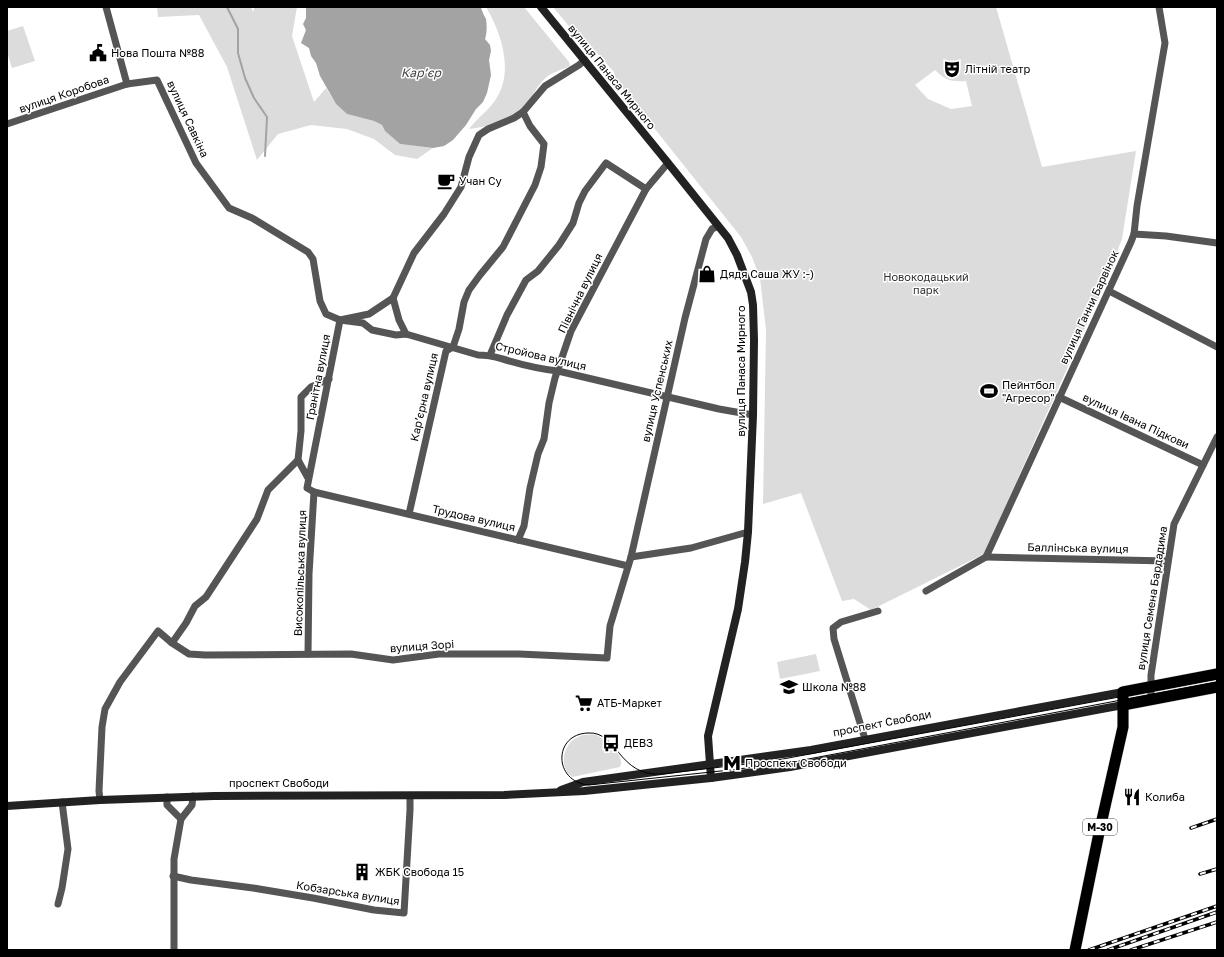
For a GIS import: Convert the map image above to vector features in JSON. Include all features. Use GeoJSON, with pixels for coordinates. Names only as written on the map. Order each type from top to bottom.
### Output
{"type":"FeatureCollection","features":[{"type":"Feature","properties":{"kind":"highway","name":"проспект Свободи"},"geometry":{"type":"LineString","coordinates":[[1123,692],[1217,674]]}},
{"type":"Feature","properties":{"kind":"highway","name":"проспект Свободи"},"geometry":{"type":"LineString","coordinates":[[1123,705],[1217,688]]}},
{"type":"Feature","properties":{"kind":"highway","name":"М-30"},"geometry":{"type":"LineString","coordinates":[[1075,950],[1098,833],[1122,727],[1123,692]]}},
{"type":"Feature","properties":{"kind":"main road","name":"вулиця Панаса Мирного"},"geometry":{"type":"LineString","coordinates":[[541,7],[728,238],[737,255],[751,292],[754,340],[753,415],[748,532],[738,608],[708,736],[711,778]]}},
{"type":"Feature","properties":{"kind":"main road","name":"проспект Свободи"},"geometry":{"type":"LineString","coordinates":[[551,793],[583,782],[649,774],[662,770],[811,750],[1123,692]]}},
{"type":"Feature","properties":{"kind":"main road","name":"проспект Свободи"},"geometry":{"type":"LineString","coordinates":[[7,806],[193,796],[504,795],[584,791],[711,778],[802,765],[1123,705]]}},
{"type":"Feature","properties":{"kind":"street"},"geometry":{"type":"LineString","coordinates":[[106,7],[127,84]]}},
{"type":"Feature","properties":{"kind":"street","name":"вулиця Ганни Барвінок"},"geometry":{"type":"LineString","coordinates":[[986,557],[1134,234],[1137,206],[1166,43],[1159,7]]}},
{"type":"Feature","properties":{"kind":"street"},"geometry":{"type":"LineString","coordinates":[[340,320],[369,314],[393,298],[414,253],[444,214],[461,187],[469,157],[479,135],[523,112],[545,86],[579,66],[585,60]]}},
{"type":"Feature","properties":{"kind":"street","name":"вулиця Савкіна"},"geometry":{"type":"LineString","coordinates":[[127,84],[157,80],[196,163],[229,208],[252,218],[308,252],[313,259],[320,300],[326,314]]}},
{"type":"Feature","properties":{"kind":"street","name":"вулиця Коробова"},"geometry":{"type":"LineString","coordinates":[[7,124],[127,84]]}},
{"type":"Feature","properties":{"kind":"street","name":"Карʼєрна вулиця"},"geometry":{"type":"LineString","coordinates":[[409,514],[446,351],[453,347],[459,329],[464,302],[469,290],[503,247],[535,185],[541,167],[544,144],[530,126],[523,112]]}},
{"type":"Feature","properties":{"kind":"street"},"geometry":{"type":"LineString","coordinates":[[490,355],[507,315],[526,280],[538,272],[558,245],[573,223],[579,203],[585,191],[606,163],[646,189]]}},
{"type":"Feature","properties":{"kind":"street","name":"Північна вулиця"},"geometry":{"type":"LineString","coordinates":[[518,540],[524,526],[530,488],[538,454],[544,440],[549,403],[555,378],[571,331],[646,189],[668,163]]}},
{"type":"Feature","properties":{"kind":"street","name":"вулиця Успенських"},"geometry":{"type":"LineString","coordinates":[[628,566],[685,318],[706,239],[712,230],[718,226]]}},
{"type":"Feature","properties":{"kind":"street"},"geometry":{"type":"LineString","coordinates":[[1134,234],[1166,236],[1217,243]]}},
{"type":"Feature","properties":{"kind":"street"},"geometry":{"type":"LineString","coordinates":[[1109,291],[1217,347]]}},
{"type":"Feature","properties":{"kind":"street"},"geometry":{"type":"LineString","coordinates":[[393,298],[399,320],[406,334]]}},
{"type":"Feature","properties":{"kind":"street","name":"Стройова вулиця"},"geometry":{"type":"LineString","coordinates":[[326,314],[340,320],[362,323],[372,330],[386,333],[406,334],[478,355],[490,355],[543,369],[558,371],[719,409],[753,415]]}},
{"type":"Feature","properties":{"kind":"street","name":"Гранітна вулиця"},"geometry":{"type":"LineString","coordinates":[[308,478],[340,320]]}},
{"type":"Feature","properties":{"kind":"street"},"geometry":{"type":"LineString","coordinates":[[314,492],[307,488],[308,478],[298,460],[301,430],[300,397],[311,387],[329,379]]}},
{"type":"Feature","properties":{"kind":"street","name":"вулиця Івана Підкови"},"geometry":{"type":"LineString","coordinates":[[1059,396],[1203,465]]}},
{"type":"Feature","properties":{"kind":"street","name":"вулиця Семена Бардадима"},"geometry":{"type":"LineString","coordinates":[[1151,700],[1150,686],[1174,524],[1217,437]]}},
{"type":"Feature","properties":{"kind":"street"},"geometry":{"type":"LineString","coordinates":[[172,643],[195,606],[206,597],[258,519],[268,490],[298,460]]}},
{"type":"Feature","properties":{"kind":"street","name":"Трудова вулиця"},"geometry":{"type":"LineString","coordinates":[[314,492],[628,566]]}},
{"type":"Feature","properties":{"kind":"street","name":"Високопільська вулиця"},"geometry":{"type":"LineString","coordinates":[[308,654],[308,574],[314,492]]}},
{"type":"Feature","properties":{"kind":"street"},"geometry":{"type":"LineString","coordinates":[[631,557],[691,548],[748,532]]}},
{"type":"Feature","properties":{"kind":"street"},"geometry":{"type":"LineString","coordinates":[[926,591],[986,557]]}},
{"type":"Feature","properties":{"kind":"street","name":"Баллінська вулиця"},"geometry":{"type":"LineString","coordinates":[[986,557],[1168,561]]}},
{"type":"Feature","properties":{"kind":"street","name":"вулиця Зорі"},"geometry":{"type":"LineString","coordinates":[[100,800],[99,791],[102,727],[105,708],[120,682],[158,631],[172,643],[189,654],[205,656],[351,654],[394,660],[439,654],[520,654],[607,658],[610,626],[628,566]]}},
{"type":"Feature","properties":{"kind":"street"},"geometry":{"type":"LineString","coordinates":[[865,739],[834,639],[834,628],[841,622],[878,611]]}},
{"type":"Feature","properties":{"kind":"street"},"geometry":{"type":"LineString","coordinates":[[174,950],[174,859],[181,820],[192,805],[193,796]]}},
{"type":"Feature","properties":{"kind":"street","name":"Кобзарська вулиця"},"geometry":{"type":"LineString","coordinates":[[173,876],[313,898],[374,910],[404,913],[410,796]]}},
{"type":"Feature","properties":{"kind":"street"},"geometry":{"type":"LineString","coordinates":[[167,797],[167,805],[181,820]]}},
{"type":"Feature","properties":{"kind":"street"},"geometry":{"type":"LineString","coordinates":[[58,904],[68,849],[62,802]]}},
{"type":"Feature","properties":{"kind":"green space"},"geometry":{"type":"Polygon","coordinates":[[[157,7],[250,7],[254,12],[254,7],[297,7],[292,36],[314,102],[326,88],[336,104],[347,114],[374,121],[382,125],[385,131],[400,144],[433,148],[417,159],[395,155],[374,139],[347,129],[311,125],[278,134],[257,160],[227,67],[199,15],[158,17],[157,7]]]}},
{"type":"Feature","properties":{"kind":"green space"},"geometry":{"type":"Polygon","coordinates":[[[486,7],[524,7],[569,62],[570,66],[545,78],[524,109],[511,118],[484,127],[469,129],[494,102],[504,79],[504,54],[501,42],[497,29],[486,7]]]}},
{"type":"Feature","properties":{"kind":"green space","name":"Новокодацький парк"},"geometry":{"type":"Polygon","coordinates":[[[553,7],[996,7],[1042,167],[1136,151],[1122,239],[1099,297],[984,554],[871,610],[854,599],[842,601],[801,493],[763,504],[766,330],[760,278],[752,257],[741,237],[615,79],[614,72],[587,42],[583,43],[553,7]],[[935,70],[915,85],[928,99],[951,109],[972,106],[966,81],[949,80],[935,70]]]}},
{"type":"Feature","properties":{"kind":"green space"},"geometry":{"type":"Polygon","coordinates":[[[23,26],[35,61],[12,68],[7,52],[7,31],[23,26]]]}},
{"type":"Feature","properties":{"kind":"green space"},"geometry":{"type":"Polygon","coordinates":[[[816,654],[820,671],[780,679],[777,662],[816,654]]]}},
{"type":"Feature","properties":{"kind":"green space"},"geometry":{"type":"Polygon","coordinates":[[[583,735],[596,735],[610,744],[618,753],[621,763],[620,767],[572,777],[568,774],[564,766],[565,751],[571,742],[583,735]]]}},
{"type":"Feature","properties":{"kind":"water","name":"Кар’єр"},"geometry":{"type":"Polygon","coordinates":[[[306,7],[481,7],[486,19],[485,39],[490,45],[491,51],[489,60],[491,75],[487,93],[483,102],[453,140],[444,146],[433,148],[400,144],[385,131],[382,125],[374,121],[347,114],[336,104],[320,76],[309,48],[301,43],[306,30],[303,24],[306,18],[306,7]]]}},
{"type":"Feature","properties":{"kind":"waterway"},"geometry":{"type":"LineString","coordinates":[[227,7],[238,29],[238,53],[245,78],[254,98],[267,117],[265,156]]}},
{"type":"Feature","properties":{"kind":"tram line"},"geometry":{"type":"LineString","coordinates":[[1217,679],[772,761],[662,774],[647,773],[636,769],[627,762],[606,739],[598,734],[588,733],[577,735],[568,741],[563,749],[562,758],[564,767],[569,776],[577,782],[589,785],[730,770],[787,763],[1217,682]]}},
{"type":"Feature","properties":{"kind":"railway"},"geometry":{"type":"LineString","coordinates":[[1191,828],[1217,819]]}},
{"type":"Feature","properties":{"kind":"railway"},"geometry":{"type":"LineString","coordinates":[[1200,874],[1217,869]]}},
{"type":"Feature","properties":{"kind":"railway"},"geometry":{"type":"LineString","coordinates":[[1089,950],[1217,906]]}},
{"type":"Feature","properties":{"kind":"railway"},"geometry":{"type":"LineString","coordinates":[[1108,950],[1217,912]]}},
{"type":"Feature","properties":{"kind":"railway"},"geometry":{"type":"LineString","coordinates":[[1131,950],[1217,922]]}},
{"type":"Feature","properties":{"kind":"place","name":"Нова Пошта №88"},"geometry":{"type":"Point","coordinates":[98,53]}},
{"type":"Feature","properties":{"kind":"place","name":"Лiтнiй театр"},"geometry":{"type":"Point","coordinates":[952,69]}},
{"type":"Feature","properties":{"kind":"place","name":"Учан Су"},"geometry":{"type":"Point","coordinates":[446,181]}},
{"type":"Feature","properties":{"kind":"place","name":"Дядя Саша ЖУ :-)"},"geometry":{"type":"Point","coordinates":[707,274]}},
{"type":"Feature","properties":{"kind":"place","name":"Пейнтбол \"Агресор\""},"geometry":{"type":"Point","coordinates":[989,391]}},
{"type":"Feature","properties":{"kind":"place","name":"Школа №88"},"geometry":{"type":"Point","coordinates":[789,687]}},
{"type":"Feature","properties":{"kind":"place","name":"АТБ-Маркет"},"geometry":{"type":"Point","coordinates":[584,703]}},
{"type":"Feature","properties":{"kind":"place","name":"ДЕВЗ"},"geometry":{"type":"Point","coordinates":[611,743]}},
{"type":"Feature","properties":{"kind":"place","name":"Проспект Свободи"},"geometry":{"type":"Point","coordinates":[732,763]}},
{"type":"Feature","properties":{"kind":"place","name":"Колиба"},"geometry":{"type":"Point","coordinates":[1132,797]}},
{"type":"Feature","properties":{"kind":"place","name":"ЖБК Свобода 15"},"geometry":{"type":"Point","coordinates":[362,872]}}]}
